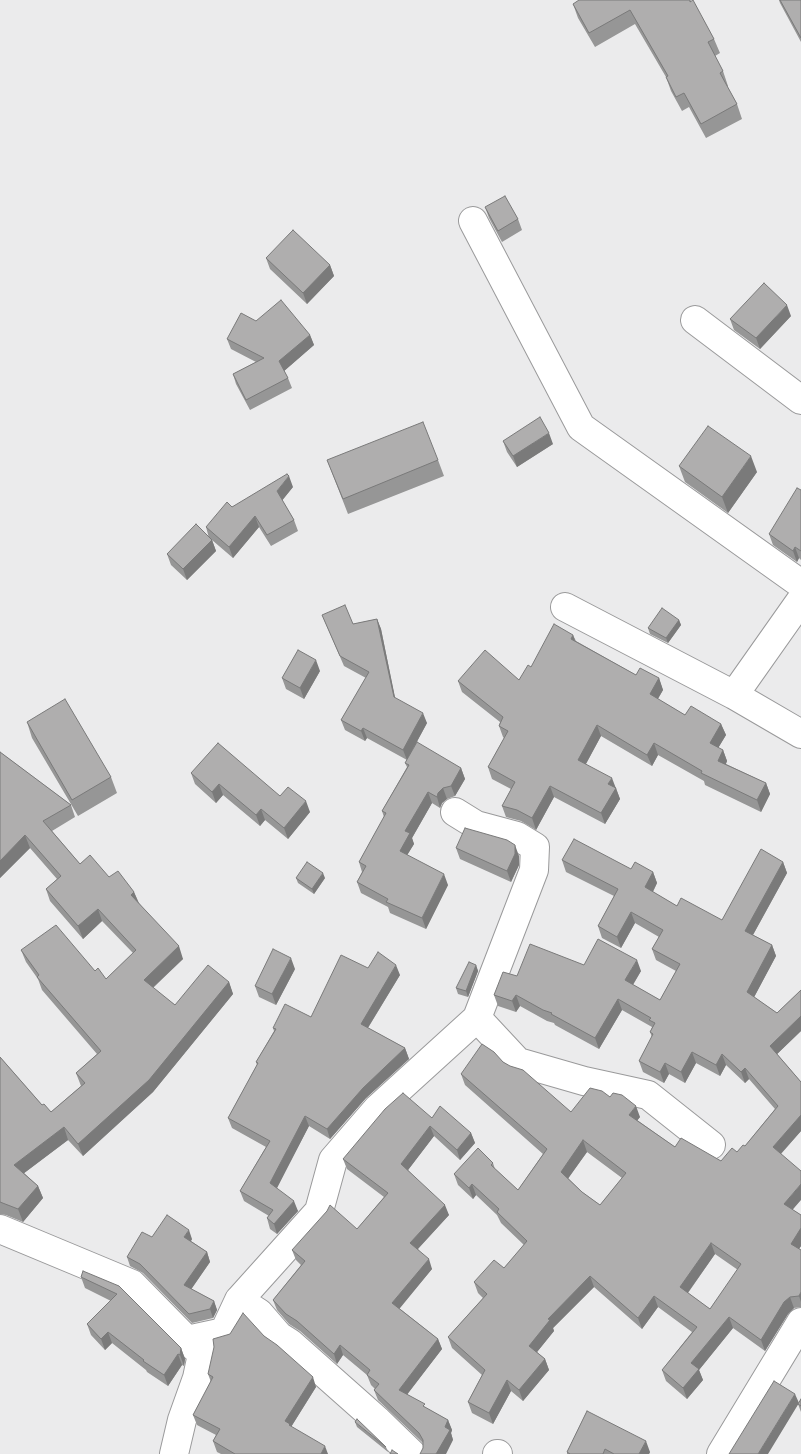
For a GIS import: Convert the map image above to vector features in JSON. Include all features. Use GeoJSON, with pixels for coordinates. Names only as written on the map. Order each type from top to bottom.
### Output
{"type":"FeatureCollection","features":[{"type":"Feature","properties":{"kind":"street"},"geometry":{"type":"LineString","coordinates":[[474,222],[581,427],[801,584]]}},
{"type":"Feature","properties":{"kind":"street"},"geometry":{"type":"LineString","coordinates":[[695,320],[801,400]]}},
{"type":"Feature","properties":{"kind":"street"},"geometry":{"type":"LineString","coordinates":[[734,695],[801,600]]}},
{"type":"Feature","properties":{"kind":"street"},"geometry":{"type":"LineString","coordinates":[[566,607],[734,695],[801,734]]}},
{"type":"Feature","properties":{"kind":"street"},"geometry":{"type":"LineString","coordinates":[[187,1340],[224,1332],[239,1300],[319,1211],[333,1160],[378,1108],[477,1018],[534,870],[535,847],[517,836],[476,825],[455,812]]}},
{"type":"Feature","properties":{"kind":"street"},"geometry":{"type":"LineString","coordinates":[[477,1018],[518,1062],[584,1081],[648,1095],[711,1145]]}},
{"type":"Feature","properties":{"kind":"street"},"geometry":{"type":"LineString","coordinates":[[0,1229],[132,1284],[202,1354],[198,1378],[182,1420],[174,1454]]}},
{"type":"Feature","properties":{"kind":"street"},"geometry":{"type":"LineString","coordinates":[[239,1300],[259,1313],[280,1336],[378,1420],[412,1454]]}},
{"type":"Feature","properties":{"kind":"street"},"geometry":{"type":"LineString","coordinates":[[721,1454],[801,1322]]}},
{"type":"Feature","properties":{"kind":"building"},"geometry":{"type":"Polygon","coordinates":[[[579,0],[690,0],[690,2],[693,0],[714,39],[708,42],[723,71],[720,73],[737,104],[701,124],[684,93],[676,97],[666,77],[668,76],[630,10],[589,33],[573,4],[579,0]]]}},
{"type":"Feature","properties":{"kind":"building"},"geometry":{"type":"Polygon","coordinates":[[[780,0],[801,0],[801,38],[780,0]]]}},
{"type":"Feature","properties":{"kind":"building"},"geometry":{"type":"Polygon","coordinates":[[[505,196],[518,219],[498,231],[485,207],[505,196]]]}},
{"type":"Feature","properties":{"kind":"building"},"geometry":{"type":"Polygon","coordinates":[[[293,230],[330,265],[303,293],[266,258],[293,230]]]}},
{"type":"Feature","properties":{"kind":"building"},"geometry":{"type":"Polygon","coordinates":[[[764,283],[787,305],[756,338],[730,319],[764,283]]]}},
{"type":"Feature","properties":{"kind":"building"},"geometry":{"type":"Polygon","coordinates":[[[281,300],[310,335],[279,361],[288,378],[246,400],[233,374],[264,358],[227,339],[241,313],[256,321],[281,300]]]}},
{"type":"Feature","properties":{"kind":"building"},"geometry":{"type":"Polygon","coordinates":[[[540,417],[549,433],[513,456],[503,441],[540,417]]]}},
{"type":"Feature","properties":{"kind":"building"},"geometry":{"type":"Polygon","coordinates":[[[423,422],[438,460],[343,499],[327,460],[423,422]]]}},
{"type":"Feature","properties":{"kind":"building"},"geometry":{"type":"Polygon","coordinates":[[[708,426],[751,456],[722,497],[679,466],[708,426]]]}},
{"type":"Feature","properties":{"kind":"building"},"geometry":{"type":"Polygon","coordinates":[[[287,474],[289,476],[277,491],[294,520],[267,535],[255,516],[229,547],[206,527],[227,502],[232,507],[287,474]]]}},
{"type":"Feature","properties":{"kind":"building"},"geometry":{"type":"Polygon","coordinates":[[[797,488],[801,490],[801,551],[795,547],[793,551],[769,534],[797,488]]]}},
{"type":"Feature","properties":{"kind":"building"},"geometry":{"type":"Polygon","coordinates":[[[196,524],[212,540],[183,569],[167,554],[196,524]]]}},
{"type":"Feature","properties":{"kind":"building"},"geometry":{"type":"Polygon","coordinates":[[[345,605],[353,624],[377,619],[394,697],[423,713],[403,750],[363,728],[361,731],[341,720],[369,672],[340,656],[322,615],[345,605]]]}},
{"type":"Feature","properties":{"kind":"building"},"geometry":{"type":"Polygon","coordinates":[[[662,608],[679,620],[666,638],[648,628],[662,608]]]}},
{"type":"Feature","properties":{"kind":"building"},"geometry":{"type":"Polygon","coordinates":[[[554,624],[573,635],[571,639],[636,675],[640,668],[659,678],[650,694],[685,715],[691,706],[721,724],[710,743],[723,750],[718,761],[766,783],[757,800],[701,773],[702,771],[654,743],[647,755],[597,725],[578,760],[612,778],[608,784],[616,788],[601,813],[550,786],[532,818],[517,810],[502,806],[515,782],[488,767],[508,731],[499,726],[503,717],[458,681],[485,650],[519,680],[528,665],[531,667],[554,624]]]}},
{"type":"Feature","properties":{"kind":"building"},"geometry":{"type":"Polygon","coordinates":[[[298,650],[316,660],[300,688],[282,678],[298,650]]]}},
{"type":"Feature","properties":{"kind":"building"},"geometry":{"type":"Polygon","coordinates":[[[65,699],[111,777],[72,800],[27,722],[65,699]]]}},
{"type":"Feature","properties":{"kind":"building"},"geometry":{"type":"Polygon","coordinates":[[[417,742],[461,768],[451,786],[443,788],[437,797],[428,792],[405,831],[410,833],[400,851],[444,874],[422,918],[386,902],[388,899],[357,882],[366,866],[359,862],[386,813],[382,811],[409,765],[405,763],[417,742]]]}},
{"type":"Feature","properties":{"kind":"building"},"geometry":{"type":"Polygon","coordinates":[[[218,743],[280,796],[288,787],[306,801],[284,828],[261,809],[256,815],[219,784],[212,792],[191,773],[218,743]]]}},
{"type":"Feature","properties":{"kind":"building"},"geometry":{"type":"Polygon","coordinates":[[[0,752],[71,805],[43,821],[80,864],[90,855],[109,877],[118,871],[134,892],[131,895],[179,946],[144,980],[175,1005],[208,965],[229,982],[149,1080],[78,1144],[64,1127],[14,1165],[38,1186],[18,1209],[0,1202],[0,1057],[42,1105],[44,1104],[51,1112],[85,1083],[76,1073],[101,1051],[37,977],[39,975],[21,950],[56,925],[95,971],[98,968],[106,979],[136,950],[98,909],[78,926],[46,889],[61,876],[25,835],[0,861],[0,752]]]}},
{"type":"Feature","properties":{"kind":"building"},"geometry":{"type":"Polygon","coordinates":[[[465,828],[507,840],[515,845],[515,854],[507,871],[456,848],[465,828]]]}},
{"type":"Feature","properties":{"kind":"building"},"geometry":{"type":"Polygon","coordinates":[[[574,839],[631,869],[635,862],[653,872],[645,887],[677,906],[681,898],[722,920],[761,849],[783,862],[745,931],[772,945],[747,992],[777,1013],[801,990],[801,1016],[770,1046],[801,1082],[801,1115],[773,1147],[801,1171],[801,1184],[784,1204],[801,1215],[801,1228],[791,1244],[801,1250],[801,1292],[799,1296],[790,1297],[784,1302],[761,1340],[729,1317],[691,1363],[699,1369],[683,1388],[662,1370],[697,1327],[654,1296],[638,1318],[590,1276],[548,1319],[550,1320],[529,1346],[545,1359],[519,1390],[507,1380],[489,1413],[468,1402],[485,1370],[448,1337],[487,1294],[474,1282],[494,1260],[504,1268],[527,1241],[497,1212],[499,1209],[472,1184],[469,1188],[454,1174],[478,1148],[493,1163],[491,1165],[518,1190],[547,1149],[461,1074],[482,1044],[494,1052],[503,1062],[523,1070],[571,1112],[590,1088],[602,1091],[610,1097],[613,1093],[622,1095],[636,1106],[629,1115],[675,1147],[681,1138],[721,1161],[732,1148],[737,1152],[743,1145],[745,1146],[778,1106],[745,1068],[741,1072],[722,1054],[716,1065],[692,1052],[681,1072],[665,1063],[660,1072],[639,1061],[653,1034],[650,1032],[655,1023],[649,1020],[651,1018],[618,999],[595,1038],[516,995],[512,1001],[494,995],[503,972],[517,976],[530,944],[584,965],[598,939],[637,960],[625,980],[660,1000],[680,964],[652,949],[663,930],[631,912],[617,937],[598,926],[618,889],[562,860],[574,839]],[[583,1140],[561,1172],[582,1192],[600,1205],[626,1173],[583,1140]],[[711,1243],[680,1287],[710,1309],[741,1264],[711,1243]]]}},
{"type":"Feature","properties":{"kind":"building"},"geometry":{"type":"Polygon","coordinates":[[[307,862],[323,873],[312,889],[296,878],[307,862]]]}},
{"type":"Feature","properties":{"kind":"building"},"geometry":{"type":"Polygon","coordinates":[[[273,949],[291,958],[272,994],[255,986],[273,949]]]}},
{"type":"Feature","properties":{"kind":"building"},"geometry":{"type":"Polygon","coordinates":[[[378,952],[396,965],[361,1024],[405,1048],[363,1088],[327,1129],[305,1116],[270,1183],[294,1201],[274,1224],[267,1218],[273,1210],[240,1191],[270,1141],[228,1118],[258,1063],[256,1062],[276,1029],[273,1028],[285,1004],[311,1017],[341,955],[368,968],[378,952]]]}},
{"type":"Feature","properties":{"kind":"building"},"geometry":{"type":"Polygon","coordinates":[[[469,962],[476,965],[466,991],[456,988],[469,962]]]}},
{"type":"Feature","properties":{"kind":"building"},"geometry":{"type":"Polygon","coordinates":[[[403,1093],[432,1118],[440,1106],[471,1133],[457,1150],[430,1126],[401,1164],[445,1205],[410,1243],[429,1259],[392,1303],[438,1339],[399,1390],[425,1404],[423,1406],[448,1420],[445,1427],[450,1430],[436,1454],[420,1454],[423,1448],[423,1440],[419,1433],[374,1390],[379,1384],[367,1375],[370,1370],[340,1345],[334,1354],[297,1321],[286,1314],[273,1300],[305,1261],[292,1250],[327,1211],[330,1205],[357,1229],[388,1193],[343,1159],[385,1109],[403,1093]]]}},
{"type":"Feature","properties":{"kind":"building"},"geometry":{"type":"Polygon","coordinates":[[[167,1215],[189,1230],[184,1237],[207,1252],[184,1285],[214,1301],[210,1309],[189,1314],[140,1264],[127,1257],[142,1232],[152,1237],[167,1215]]]}},
{"type":"Feature","properties":{"kind":"building"},"geometry":{"type":"Polygon","coordinates":[[[83,1271],[119,1286],[181,1348],[180,1355],[178,1354],[164,1375],[143,1361],[108,1332],[101,1339],[87,1324],[117,1294],[81,1277],[83,1271]]]}},
{"type":"Feature","properties":{"kind":"building"},"geometry":{"type":"Polygon","coordinates":[[[243,1313],[264,1336],[313,1377],[285,1421],[325,1446],[321,1454],[235,1454],[213,1441],[220,1429],[193,1415],[213,1377],[208,1374],[214,1347],[213,1339],[230,1334],[243,1313]]]}},
{"type":"Feature","properties":{"kind":"building"},"geometry":{"type":"Polygon","coordinates":[[[774,1381],[795,1394],[758,1454],[729,1454],[774,1381]]]}},
{"type":"Feature","properties":{"kind":"building"},"geometry":{"type":"Polygon","coordinates":[[[587,1411],[646,1441],[639,1454],[614,1454],[605,1449],[603,1454],[570,1454],[567,1452],[587,1411]]]}},
{"type":"Feature","properties":{"kind":"building"},"geometry":{"type":"Polygon","coordinates":[[[357,1419],[386,1447],[355,1422],[357,1419]]]}},
{"type":"Feature","properties":{"kind":"building"},"geometry":{"type":"Polygon","coordinates":[[[392,1450],[398,1454],[390,1454],[392,1450]]]}}]}
